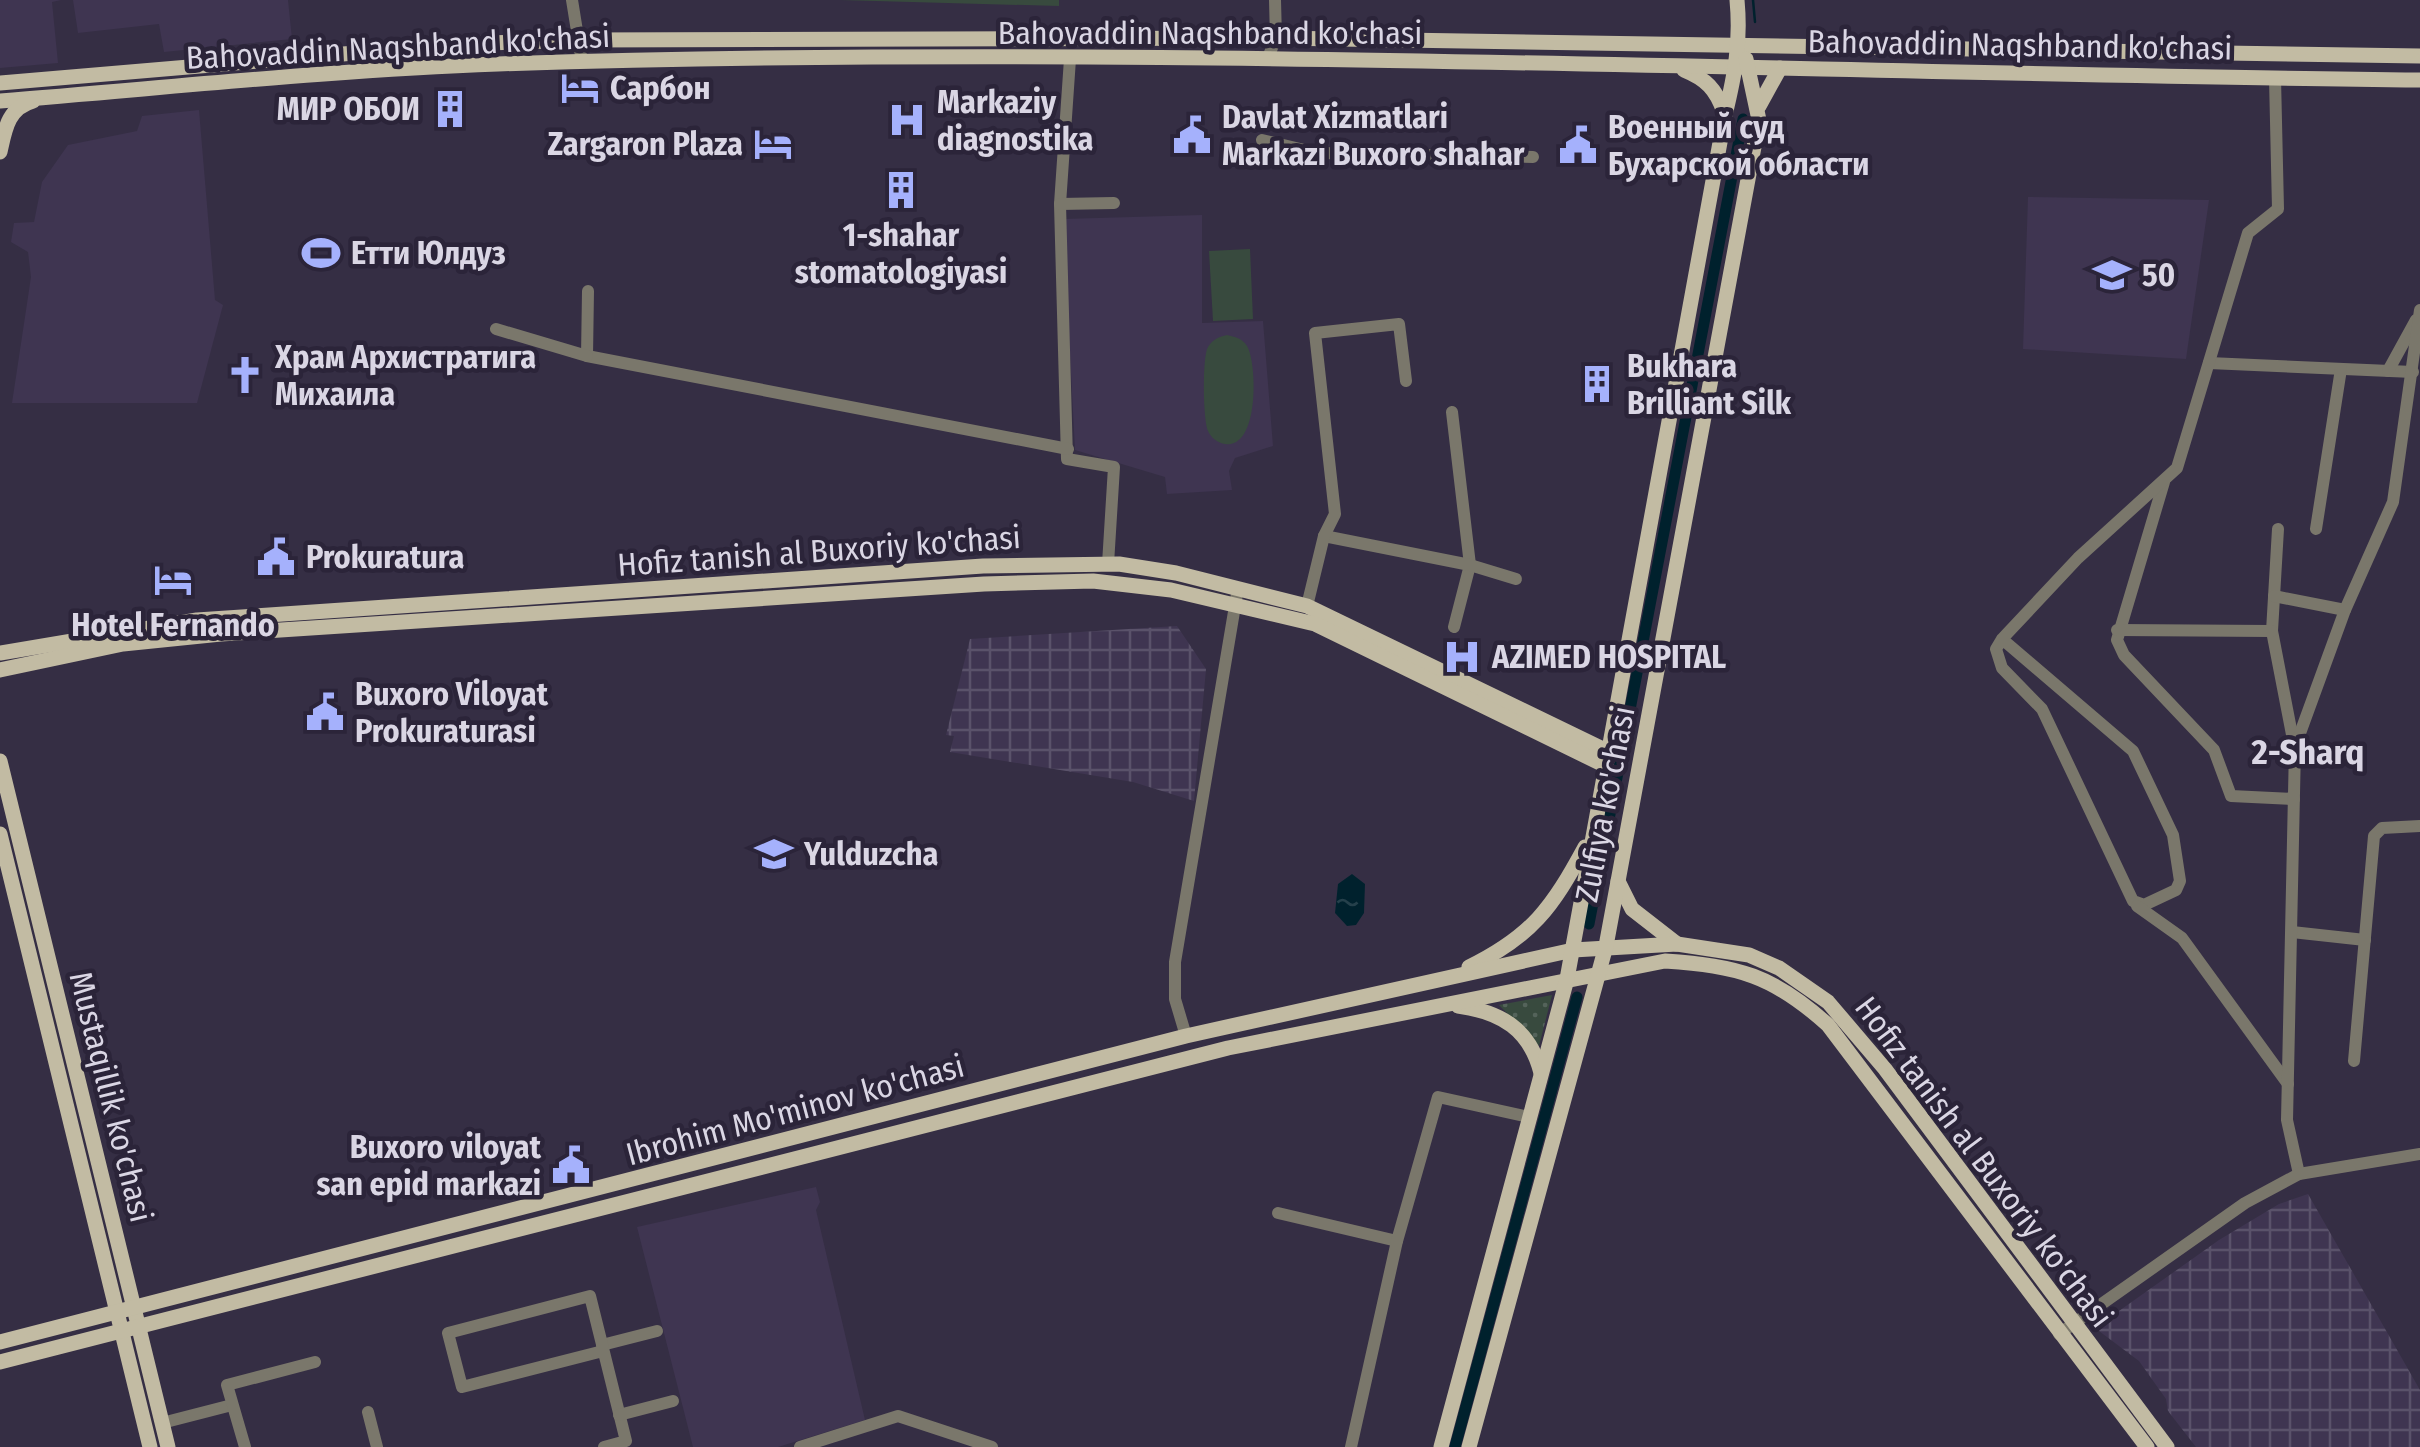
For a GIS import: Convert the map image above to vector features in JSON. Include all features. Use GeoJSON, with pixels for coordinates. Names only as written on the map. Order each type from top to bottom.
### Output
{"type":"FeatureCollection","features":[{"type":"Feature","properties":{"kind":"main road"},"geometry":{"type":"LineString","coordinates":[[1737,0],[1744,67]]}},
{"type":"Feature","properties":{"kind":"main road","name":"Bahovaddin Naqshband ko'chasi"},"geometry":{"type":"LineString","coordinates":[[0,83],[461,44],[578,40],[1276,38],[2420,56]]}},
{"type":"Feature","properties":{"kind":"main road","name":"Bahovaddin Naqshband ko'chasi"},"geometry":{"type":"LineString","coordinates":[[0,100],[406,68],[582,62],[1267,60],[2420,80]]}},
{"type":"Feature","properties":{"kind":"main road"},"geometry":{"type":"LineString","coordinates":[[1671,65],[1703,78],[1718,94],[1725,115]]}},
{"type":"Feature","properties":{"kind":"main road","name":"Zulfiya ko'chasi"},"geometry":{"type":"LineString","coordinates":[[1469,1447],[1606,946],[1759,106],[1744,67]]}},
{"type":"Feature","properties":{"kind":"main road","name":"Zulfiya ko'chasi"},"geometry":{"type":"LineString","coordinates":[[1441,1447],[1567,979],[1725,115],[1744,67]]}},
{"type":"Feature","properties":{"kind":"main road"},"geometry":{"type":"LineString","coordinates":[[1759,106],[1780,68]]}},
{"type":"Feature","properties":{"kind":"main road"},"geometry":{"type":"LineString","coordinates":[[0,152],[6,123],[14,112],[40,99]]}},
{"type":"Feature","properties":{"kind":"main road","name":"Hofiz tanish al Buxoriy ko'chasi"},"geometry":{"type":"LineString","coordinates":[[0,670],[125,644],[983,566],[1108,564],[1147,568],[1238,588],[1313,614]]}},
{"type":"Feature","properties":{"kind":"main road","name":"Hofiz tanish al Buxoriy ko'chasi"},"geometry":{"type":"LineString","coordinates":[[0,653],[198,620],[473,611],[984,584],[1093,581],[1171,590],[1235,606],[1313,614]]}},
{"type":"Feature","properties":{"kind":"main road"},"geometry":{"type":"LineString","coordinates":[[1313,614],[1606,758]]}},
{"type":"Feature","properties":{"kind":"main road","name":"Mustaqillik ko'chasi"},"geometry":{"type":"LineString","coordinates":[[0,761],[168,1447]]}},
{"type":"Feature","properties":{"kind":"main road","name":"Mustaqillik ko'chasi"},"geometry":{"type":"LineString","coordinates":[[0,834],[150,1447]]}},
{"type":"Feature","properties":{"kind":"main road"},"geometry":{"type":"LineString","coordinates":[[1445,979],[1510,947],[1537,924],[1557,898],[1591,835]]}},
{"type":"Feature","properties":{"kind":"main road"},"geometry":{"type":"LineString","coordinates":[[1618,881],[1632,908],[1677,944]]}},
{"type":"Feature","properties":{"kind":"main road","name":"Hofiz tanish al Buxoriy ko'chasi"},"geometry":{"type":"LineString","coordinates":[[1606,946],[1677,944],[1749,955],[1779,968],[1828,1002],[1885,1068],[2147,1447]]}},
{"type":"Feature","properties":{"kind":"main road","name":"Ibrohim Mo'minov ko'chasi"},"geometry":{"type":"LineString","coordinates":[[0,1342],[1186,1036],[1573,950],[1606,946]]}},
{"type":"Feature","properties":{"kind":"main road","name":"Hofiz tanish al Buxoriy ko'chasi"},"geometry":{"type":"LineString","coordinates":[[1600,971],[1666,961],[1726,966],[1761,976],[1806,1005],[1872,1078],[2066,1329],[2167,1447]]}},
{"type":"Feature","properties":{"kind":"main road","name":"Ibrohim Mo'minov ko'chasi"},"geometry":{"type":"LineString","coordinates":[[0,1362],[1228,1048],[1600,971]]}},
{"type":"Feature","properties":{"kind":"main road"},"geometry":{"type":"LineString","coordinates":[[1444,1004],[1483,1010],[1509,1020],[1537,1055],[1541,1075]]}},
{"type":"Feature","properties":{"kind":"main road"},"geometry":{"type":"LineString","coordinates":[[1224,1028],[1228,1048]]}},
{"type":"Feature","properties":{"kind":"street"},"geometry":{"type":"LineString","coordinates":[[572,0],[582,62]]}},
{"type":"Feature","properties":{"kind":"street"},"geometry":{"type":"LineString","coordinates":[[1267,60],[1276,38],[1275,0]]}},
{"type":"Feature","properties":{"kind":"street"},"geometry":{"type":"LineString","coordinates":[[1070,59],[1060,204],[1067,459],[1114,467],[1108,564]]}},
{"type":"Feature","properties":{"kind":"street"},"geometry":{"type":"LineString","coordinates":[[2275,78],[2278,209],[2248,234],[2177,468],[2078,558],[1996,649],[2002,668],[2042,709],[2137,906],[2182,938],[2288,1084]]}},
{"type":"Feature","properties":{"kind":"street"},"geometry":{"type":"LineString","coordinates":[[1262,140],[1317,153],[1533,157]]}},
{"type":"Feature","properties":{"kind":"street"},"geometry":{"type":"LineString","coordinates":[[1060,204],[1114,203]]}},
{"type":"Feature","properties":{"kind":"street"},"geometry":{"type":"LineString","coordinates":[[587,356],[588,291]]}},
{"type":"Feature","properties":{"kind":"street"},"geometry":{"type":"LineString","coordinates":[[2388,371],[2420,311]]}},
{"type":"Feature","properties":{"kind":"street"},"geometry":{"type":"LineString","coordinates":[[2295,748],[2345,610],[2393,502],[2420,311]]}},
{"type":"Feature","properties":{"kind":"street"},"geometry":{"type":"LineString","coordinates":[[1313,614],[1324,536],[1334,514],[1315,333],[1399,324],[1406,381]]}},
{"type":"Feature","properties":{"kind":"street"},"geometry":{"type":"LineString","coordinates":[[496,328],[587,356],[1068,449]]}},
{"type":"Feature","properties":{"kind":"street"},"geometry":{"type":"LineString","coordinates":[[2209,362],[2413,372]]}},
{"type":"Feature","properties":{"kind":"street"},"geometry":{"type":"LineString","coordinates":[[2316,529],[2341,369]]}},
{"type":"Feature","properties":{"kind":"street"},"geometry":{"type":"LineString","coordinates":[[1452,412],[1470,565],[1454,627]]}},
{"type":"Feature","properties":{"kind":"street"},"geometry":{"type":"LineString","coordinates":[[2164,480],[2117,630],[2124,655],[2214,750],[2231,796],[2294,799]]}},
{"type":"Feature","properties":{"kind":"street"},"geometry":{"type":"LineString","coordinates":[[2278,530],[2272,631],[2295,748],[2288,1135],[2299,1174]]}},
{"type":"Feature","properties":{"kind":"street"},"geometry":{"type":"LineString","coordinates":[[1324,536],[1470,565],[1516,579]]}},
{"type":"Feature","properties":{"kind":"street"},"geometry":{"type":"LineString","coordinates":[[1186,1036],[1176,1000],[1175,962],[1238,588]]}},
{"type":"Feature","properties":{"kind":"street"},"geometry":{"type":"LineString","coordinates":[[2274,596],[2345,610]]}},
{"type":"Feature","properties":{"kind":"street"},"geometry":{"type":"LineString","coordinates":[[2117,630],[2272,631]]}},
{"type":"Feature","properties":{"kind":"street"},"geometry":{"type":"LineString","coordinates":[[2002,639],[2133,750],[2160,803],[2173,834],[2180,881],[2176,890],[2137,906]]}},
{"type":"Feature","properties":{"kind":"street"},"geometry":{"type":"LineString","coordinates":[[2354,1061],[2374,836],[2382,828],[2420,826]]}},
{"type":"Feature","properties":{"kind":"street"},"geometry":{"type":"LineString","coordinates":[[2292,932],[2365,940]]}},
{"type":"Feature","properties":{"kind":"street"},"geometry":{"type":"LineString","coordinates":[[1350,1447],[1397,1240],[1438,1097],[1529,1117]]}},
{"type":"Feature","properties":{"kind":"street"},"geometry":{"type":"LineString","coordinates":[[2066,1329],[2244,1203],[2299,1174],[2420,1154]]}},
{"type":"Feature","properties":{"kind":"street"},"geometry":{"type":"LineString","coordinates":[[1278,1214],[1397,1240]]}},
{"type":"Feature","properties":{"kind":"street"},"geometry":{"type":"LineString","coordinates":[[604,1447],[626,1442],[619,1416],[603,1348],[590,1296],[448,1333],[462,1387],[603,1348],[657,1331]]}},
{"type":"Feature","properties":{"kind":"street"},"geometry":{"type":"LineString","coordinates":[[244,1447],[227,1385],[315,1362]]}},
{"type":"Feature","properties":{"kind":"street"},"geometry":{"type":"LineString","coordinates":[[619,1416],[673,1401]]}},
{"type":"Feature","properties":{"kind":"street"},"geometry":{"type":"LineString","coordinates":[[162,1422],[232,1405]]}},
{"type":"Feature","properties":{"kind":"street"},"geometry":{"type":"LineString","coordinates":[[368,1412],[377,1447]]}},
{"type":"Feature","properties":{"kind":"street"},"geometry":{"type":"LineString","coordinates":[[800,1447],[898,1416],[992,1447]]}},
{"type":"Feature","properties":{"kind":"shaded area"},"geometry":{"type":"Polygon","coordinates":[[[0,0],[61,0],[52,2],[58,63],[0,68],[0,0]]]}},
{"type":"Feature","properties":{"kind":"shaded area"},"geometry":{"type":"Polygon","coordinates":[[[73,0],[288,0],[292,39],[164,52],[159,24],[78,33],[73,0]]]}},
{"type":"Feature","properties":{"kind":"shaded area"},"geometry":{"type":"Polygon","coordinates":[[[199,110],[215,300],[223,305],[197,403],[12,403],[31,277],[28,252],[11,242],[14,223],[34,222],[42,182],[68,145],[137,131],[142,116],[199,110]]]}},
{"type":"Feature","properties":{"kind":"shaded area","name":"50"},"geometry":{"type":"Polygon","coordinates":[[[2028,197],[2209,200],[2186,359],[2023,349],[2028,197]]]}},
{"type":"Feature","properties":{"kind":"shaded area"},"geometry":{"type":"Polygon","coordinates":[[[1202,215],[1202,323],[1263,321],[1273,446],[1235,458],[1229,471],[1232,490],[1167,494],[1165,477],[1075,450],[1063,219],[1202,215]]]}},
{"type":"Feature","properties":{"kind":"shaded area"},"geometry":{"type":"Polygon","coordinates":[[[1177,626],[1206,669],[1194,801],[1133,782],[950,752],[954,736],[946,735],[970,639],[1177,626]]]}},
{"type":"Feature","properties":{"kind":"shaded area"},"geometry":{"type":"Polygon","coordinates":[[[816,1187],[820,1202],[816,1210],[865,1420],[778,1447],[693,1447],[637,1227],[816,1187]]]}},
{"type":"Feature","properties":{"kind":"shaded area"},"geometry":{"type":"Polygon","coordinates":[[[2308,1194],[2420,1390],[2420,1447],[2196,1447],[2168,1411],[2166,1399],[2139,1361],[2095,1328],[2219,1240],[2279,1204],[2308,1194]]]}},
{"type":"Feature","properties":{"kind":"green space"},"geometry":{"type":"Polygon","coordinates":[[[840,0],[1059,0],[1059,6],[840,0]]]}},
{"type":"Feature","properties":{"kind":"green space"},"geometry":{"type":"Polygon","coordinates":[[[1250,249],[1253,319],[1213,321],[1209,251],[1250,249]]]}},
{"type":"Feature","properties":{"kind":"green space"},"geometry":{"type":"Polygon","coordinates":[[[1227,335],[1247,346],[1254,385],[1245,433],[1236,442],[1225,444],[1208,431],[1204,375],[1208,347],[1227,335]]]}},
{"type":"Feature","properties":{"kind":"green space"},"geometry":{"type":"Polygon","coordinates":[[[1552,995],[1539,1046],[1499,1005],[1552,995]]]}},
{"type":"Feature","properties":{"kind":"water"},"geometry":{"type":"Polygon","coordinates":[[[1352,874],[1365,884],[1364,913],[1356,925],[1347,926],[1335,913],[1338,884],[1352,874]]]}},
{"type":"Feature","properties":{"kind":"waterway"},"geometry":{"type":"LineString","coordinates":[[1753,0],[1755,22]]}},
{"type":"Feature","properties":{"kind":"waterway"},"geometry":{"type":"LineString","coordinates":[[1589,924],[1743,119]]}},
{"type":"Feature","properties":{"kind":"waterway"},"geometry":{"type":"LineString","coordinates":[[1455,1447],[1577,997]]}},
{"type":"Feature","properties":{"kind":"place","name":"Сарбон"},"geometry":{"type":"Point","coordinates":[580,88]}},
{"type":"Feature","properties":{"kind":"place","name":"МИР ОБОИ"},"geometry":{"type":"Point","coordinates":[450,109]}},
{"type":"Feature","properties":{"kind":"place","name":"Markaziy diagnostika"},"geometry":{"type":"Point","coordinates":[907,120]}},
{"type":"Feature","properties":{"kind":"place","name":"Davlat Xizmatlari Markazi Buxoro shahar"},"geometry":{"type":"Point","coordinates":[1192,135]}},
{"type":"Feature","properties":{"kind":"place","name":"Zargaron Plaza"},"geometry":{"type":"Point","coordinates":[773,144]}},
{"type":"Feature","properties":{"kind":"place","name":"Военный суд Бухарской области"},"geometry":{"type":"Point","coordinates":[1578,145]}},
{"type":"Feature","properties":{"kind":"place","name":"1-shahar stomatologiyasi"},"geometry":{"type":"Point","coordinates":[901,190]}},
{"type":"Feature","properties":{"kind":"place","name":"Етти Юлдуз"},"geometry":{"type":"Point","coordinates":[321,253]}},
{"type":"Feature","properties":{"kind":"place","name":"50"},"geometry":{"type":"Point","coordinates":[2112,275]}},
{"type":"Feature","properties":{"kind":"place","name":"Храм Архистратига Михаила"},"geometry":{"type":"Point","coordinates":[245,375]}},
{"type":"Feature","properties":{"kind":"place","name":"Bukhara Brilliant Silk"},"geometry":{"type":"Point","coordinates":[1597,384]}},
{"type":"Feature","properties":{"kind":"place","name":"Prokuratura"},"geometry":{"type":"Point","coordinates":[276,557]}},
{"type":"Feature","properties":{"kind":"place","name":"Hotel Fernando"},"geometry":{"type":"Point","coordinates":[173,580]}},
{"type":"Feature","properties":{"kind":"place","name":"AZIMED HOSPITAL"},"geometry":{"type":"Point","coordinates":[1462,657]}},
{"type":"Feature","properties":{"kind":"place","name":"Buxoro Viloyat Prokuraturasi"},"geometry":{"type":"Point","coordinates":[325,712]}},
{"type":"Feature","properties":{"kind":"place","name":"Yulduzcha"},"geometry":{"type":"Point","coordinates":[774,854]}},
{"type":"Feature","properties":{"kind":"place","name":"Buxoro viloyat san epid markazi"},"geometry":{"type":"Point","coordinates":[571,1165]}},
{"type":"Feature","properties":{"kind":"district","name":"2-Sharq"},"geometry":{"type":"Point","coordinates":[2308,752]}}]}
